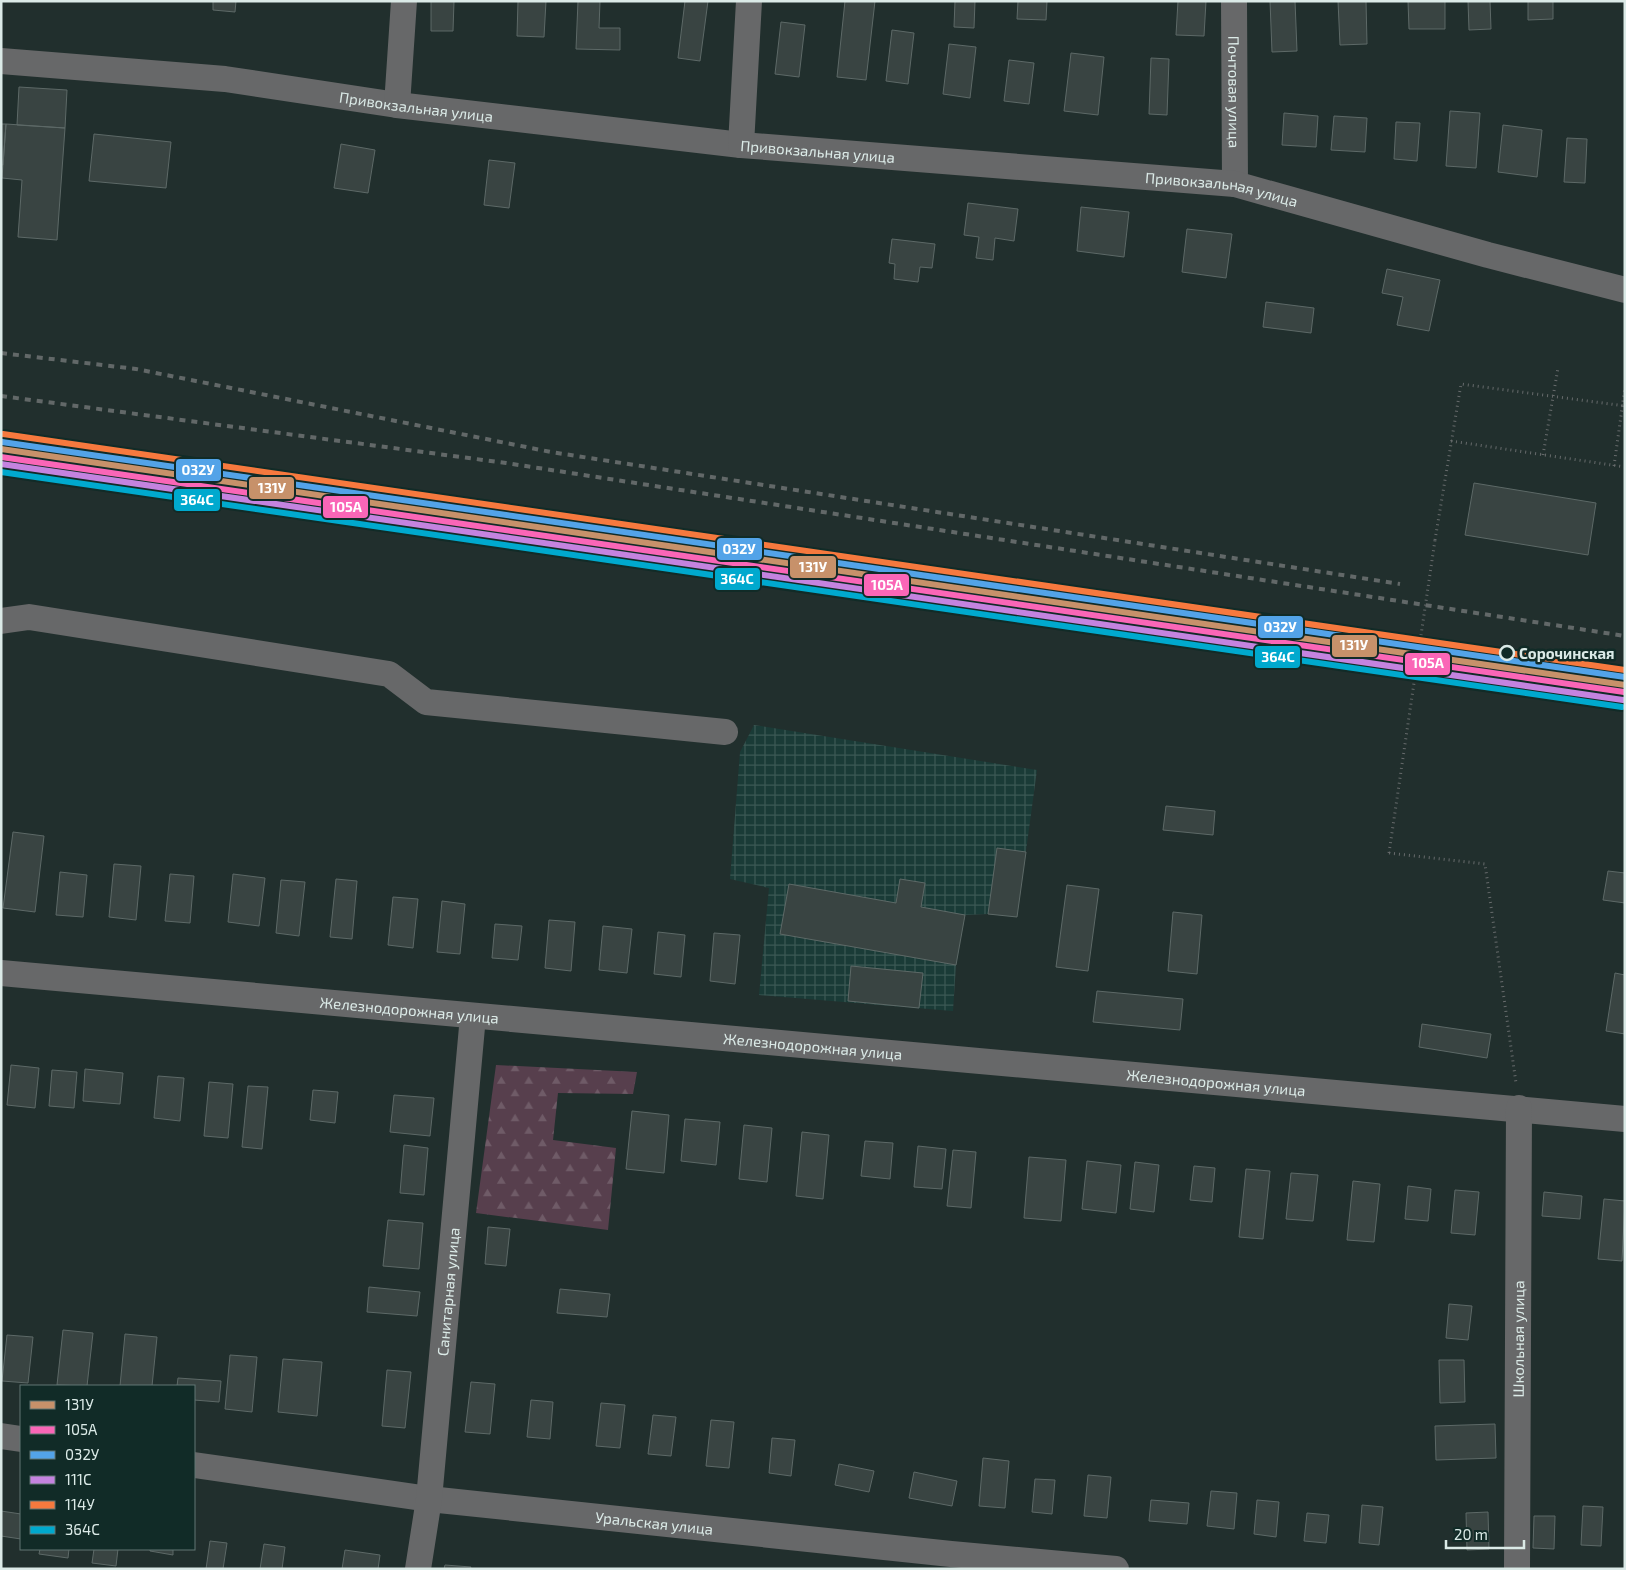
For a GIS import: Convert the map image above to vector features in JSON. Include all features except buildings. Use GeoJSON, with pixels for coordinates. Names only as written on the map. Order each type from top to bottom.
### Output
{"type":"FeatureCollection","features":[{"type":"Feature","properties":{"kind":"street"},"geometry":{"type":"LineString","coordinates":[[397,104],[404,1]]}},
{"type":"Feature","properties":{"kind":"street"},"geometry":{"type":"LineString","coordinates":[[741,145],[748,1]]}},
{"type":"Feature","properties":{"kind":"street","name":"Почтовая улица"},"geometry":{"type":"LineString","coordinates":[[1234,1],[1235,184]]}},
{"type":"Feature","properties":{"kind":"street","name":"Привокзальная улица"},"geometry":{"type":"LineString","coordinates":[[1,61],[225,79],[397,104],[741,145],[1235,184],[1488,255],[1625,290]]}},
{"type":"Feature","properties":{"kind":"street"},"geometry":{"type":"LineString","coordinates":[[1,621],[30,617],[389,674],[426,702],[725,732]]}},
{"type":"Feature","properties":{"kind":"street","name":"Железнодорожная улица"},"geometry":{"type":"LineString","coordinates":[[1,973],[1625,1119]]}},
{"type":"Feature","properties":{"kind":"street","name":"Санитарная улица"},"geometry":{"type":"LineString","coordinates":[[418,1569],[429,1499],[473,1016]]}},
{"type":"Feature","properties":{"kind":"street","name":"Школьная улица"},"geometry":{"type":"LineString","coordinates":[[1517,1569],[1519,1108]]}},
{"type":"Feature","properties":{"kind":"street"},"geometry":{"type":"LineString","coordinates":[[1,1436],[20,1439]]}},
{"type":"Feature","properties":{"kind":"street","name":"Уральская улица"},"geometry":{"type":"LineString","coordinates":[[195,1464],[429,1499],[941,1553],[1116,1569]]}},
{"type":"Feature","properties":{"kind":"path"},"geometry":{"type":"LineString","coordinates":[[1544,455],[1558,368]]}},
{"type":"Feature","properties":{"kind":"path"},"geometry":{"type":"LineString","coordinates":[[1519,1108],[1485,864],[1389,853],[1420,642],[1461,384],[1624,406]]}},
{"type":"Feature","properties":{"kind":"path"},"geometry":{"type":"LineString","coordinates":[[1614,466],[1624,406],[1625,387]]}},
{"type":"Feature","properties":{"kind":"path"},"geometry":{"type":"LineString","coordinates":[[1451,441],[1625,467]]}},
{"type":"Feature","properties":{"kind":"path"},"geometry":{"type":"LineString","coordinates":[[1322,626],[1420,642],[1508,653]]}},
{"type":"Feature","properties":{"kind":"shaded area"},"geometry":{"type":"Polygon","coordinates":[[[754,725],[1037,770],[1017,917],[988,914],[965,915],[956,965],[953,1011],[759,995],[769,888],[730,879],[740,752],[754,725]]]}},
{"type":"Feature","properties":{"kind":"green space"},"geometry":{"type":"Polygon","coordinates":[[[496,1065],[637,1072],[633,1094],[558,1093],[553,1140],[616,1148],[608,1230],[476,1213],[496,1065]]]}},
{"type":"Feature","properties":{"kind":"railway"},"geometry":{"type":"LineString","coordinates":[[1,353],[136,369],[551,452],[1400,584]]}},
{"type":"Feature","properties":{"kind":"railway"},"geometry":{"type":"LineString","coordinates":[[1,396],[506,463],[1625,636]]}},
{"type":"Feature","properties":{"kind":"transit line","name":"114У"},"geometry":{"type":"LineString","coordinates":[[3,434],[1625,670]]}},
{"type":"Feature","properties":{"kind":"transit line","name":"032У"},"geometry":{"type":"LineString","coordinates":[[2,442],[1625,677]]}},
{"type":"Feature","properties":{"kind":"transit line","name":"131У"},"geometry":{"type":"LineString","coordinates":[[1,449],[1625,685]]}},
{"type":"Feature","properties":{"kind":"transit line","name":"105А"},"geometry":{"type":"LineString","coordinates":[[1,457],[1624,692]]}},
{"type":"Feature","properties":{"kind":"transit line","name":"111С"},"geometry":{"type":"LineString","coordinates":[[1,464],[1623,700]]}},
{"type":"Feature","properties":{"kind":"transit line","name":"364С"},"geometry":{"type":"LineString","coordinates":[[1,472],[1622,707]]}},
{"type":"Feature","properties":{"kind":"place","name":"Сорочинская"},"geometry":{"type":"Point","coordinates":[1507,653]}}]}
